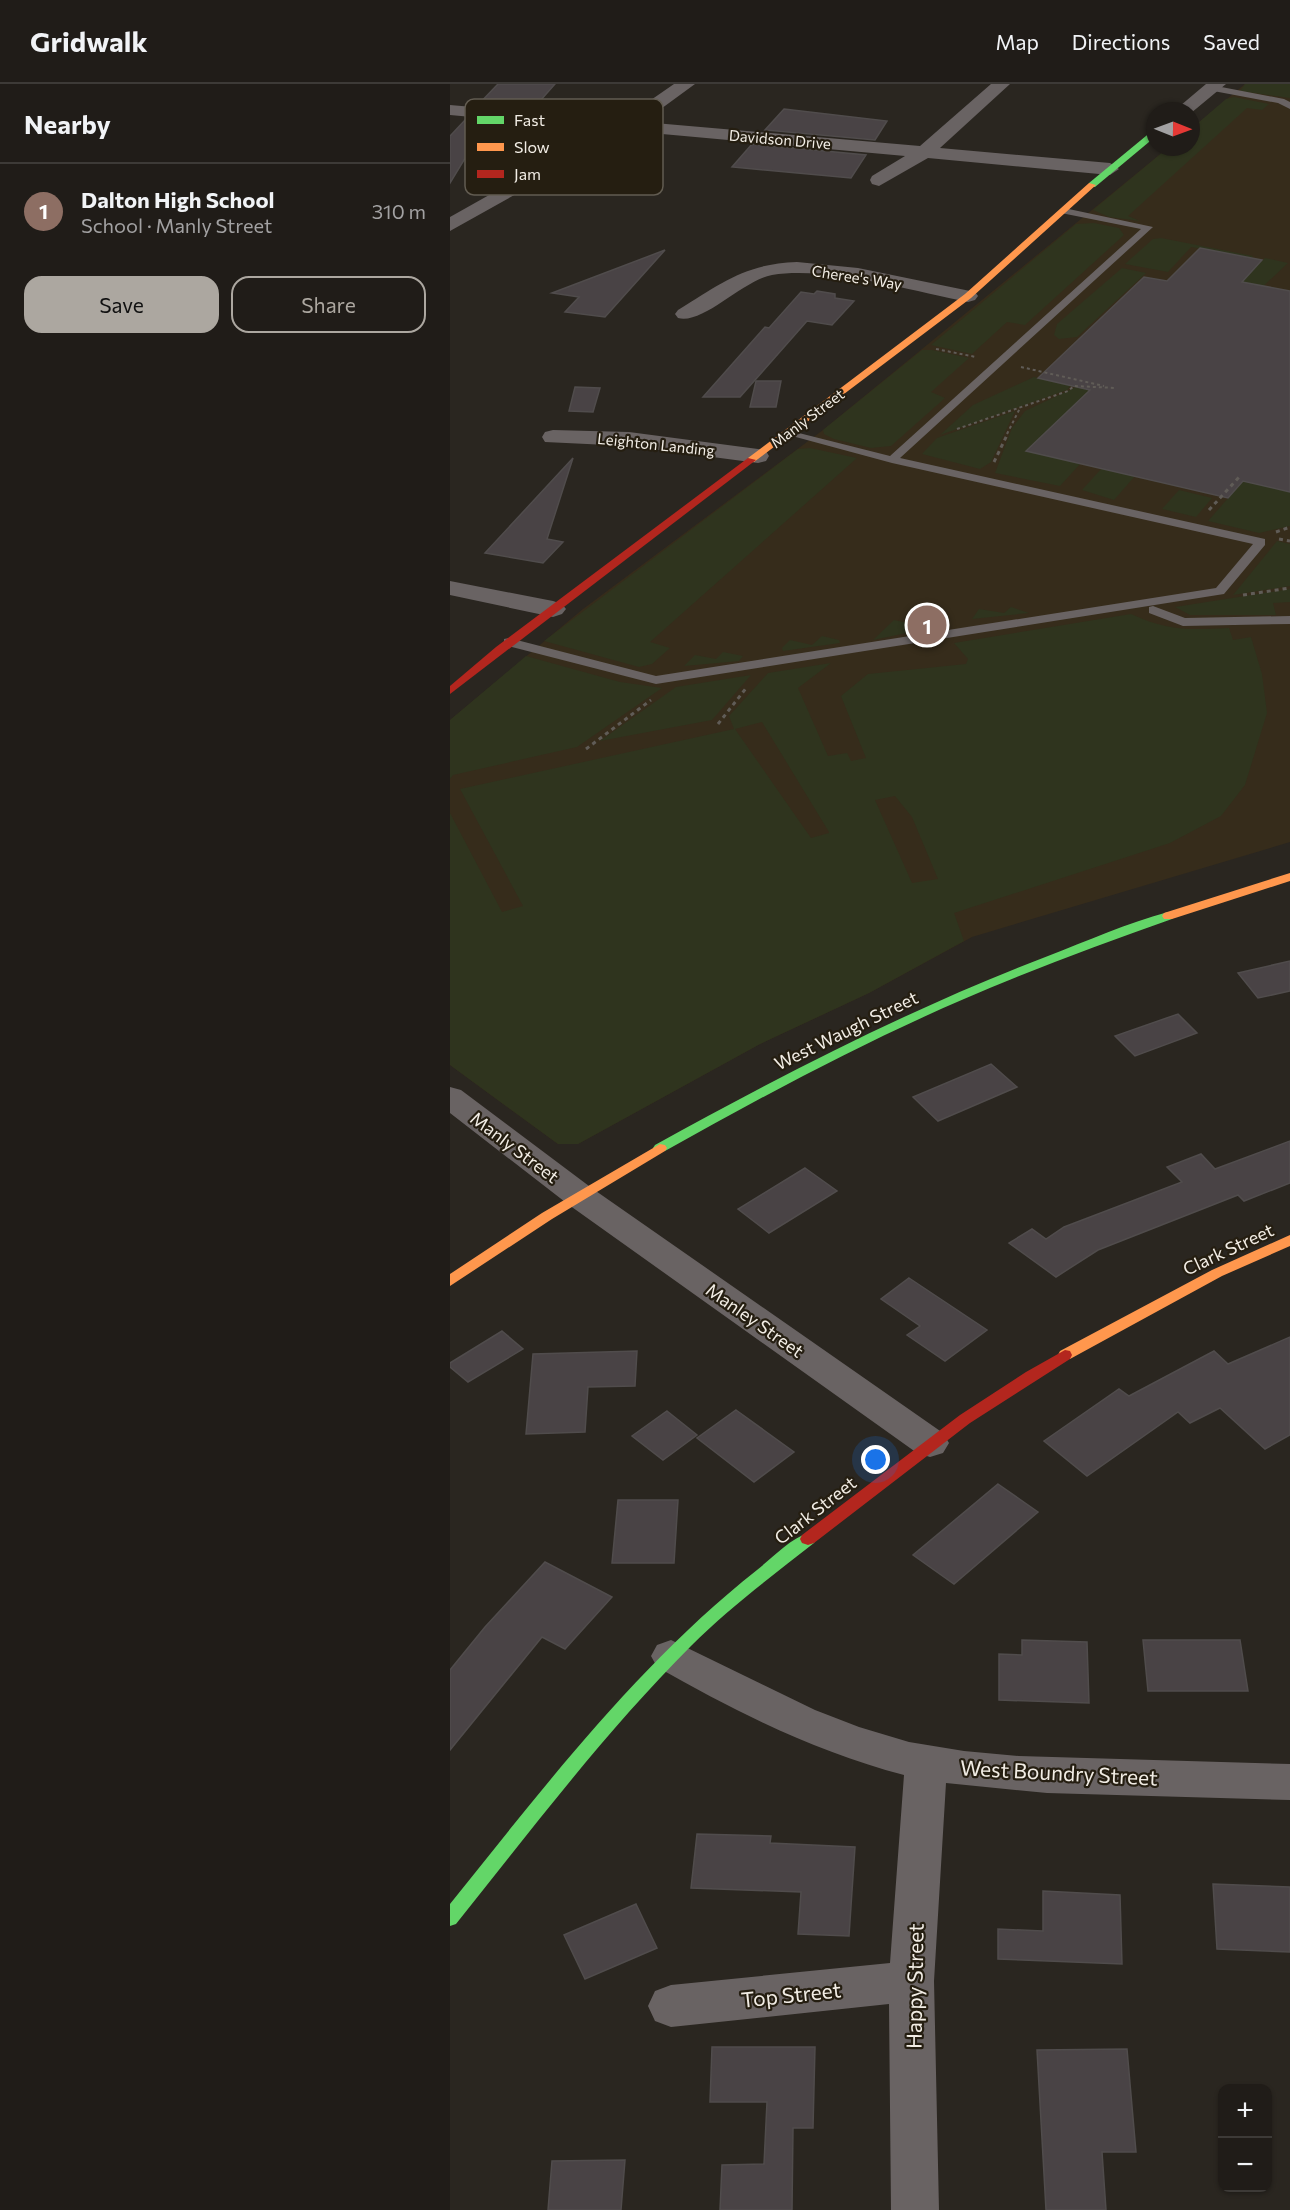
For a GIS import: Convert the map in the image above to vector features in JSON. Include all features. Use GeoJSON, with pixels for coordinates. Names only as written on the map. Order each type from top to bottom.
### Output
{"type":"FeatureCollection","features":[{"type":"Feature","properties":{"kind":"street"},"geometry":{"type":"LineString","coordinates":[[663,100],[686,84]]}},
{"type":"Feature","properties":{"kind":"street"},"geometry":{"type":"LineString","coordinates":[[879,180],[924,153],[1001,84]]}},
{"type":"Feature","properties":{"kind":"street"},"geometry":{"type":"LineString","coordinates":[[1194,102],[1214,86]]}},
{"type":"Feature","properties":{"kind":"street","name":"Davidson Drive"},"geometry":{"type":"LineString","coordinates":[[450,110],[465,111]]}},
{"type":"Feature","properties":{"kind":"street","name":"Davidson Drive"},"geometry":{"type":"LineString","coordinates":[[663,128],[1110,169]]}},
{"type":"Feature","properties":{"kind":"street","name":"Manly Street"},"geometry":{"type":"LineString","coordinates":[[450,691],[509,642],[968,296],[1110,169],[1146,141]]}},
{"type":"Feature","properties":{"kind":"street"},"geometry":{"type":"LineString","coordinates":[[453,222],[501,195]]}},
{"type":"Feature","properties":{"kind":"street","name":"Cheree's Way"},"geometry":{"type":"LineString","coordinates":[[685,314],[753,273],[797,268],[837,271],[968,296]]}},
{"type":"Feature","properties":{"kind":"street","name":"Leighton Landing"},"geometry":{"type":"LineString","coordinates":[[553,437],[629,439],[758,456]]}},
{"type":"Feature","properties":{"kind":"street"},"geometry":{"type":"LineString","coordinates":[[450,588],[554,609]]}},
{"type":"Feature","properties":{"kind":"street","name":"West Waugh Street"},"geometry":{"type":"LineString","coordinates":[[450,1281],[581,1197],[749,1098],[838,1051],[1046,960],[1214,899],[1290,877]]}},
{"type":"Feature","properties":{"kind":"street","name":"Manly Street"},"geometry":{"type":"LineString","coordinates":[[450,1097],[581,1197]]}},
{"type":"Feature","properties":{"kind":"street","name":"Manley Street"},"geometry":{"type":"LineString","coordinates":[[581,1197],[930,1443]]}},
{"type":"Feature","properties":{"kind":"street","name":"Clark Street"},"geometry":{"type":"LineString","coordinates":[[450,1918],[561,1779],[671,1656],[739,1593],[930,1443],[1018,1382],[1110,1329],[1217,1273],[1290,1240]]}},
{"type":"Feature","properties":{"kind":"street","name":"West Boundry Street"},"geometry":{"type":"LineString","coordinates":[[671,1656],[730,1689],[801,1723],[881,1752],[926,1763],[1020,1775],[1290,1782]]}},
{"type":"Feature","properties":{"kind":"street","name":"Happy Street"},"geometry":{"type":"LineString","coordinates":[[915,2210],[911,1981],[926,1763]]}},
{"type":"Feature","properties":{"kind":"street","name":"Top Street"},"geometry":{"type":"LineString","coordinates":[[671,2006],[911,1981]]}},
{"type":"Feature","properties":{"kind":"lane"},"geometry":{"type":"LineString","coordinates":[[1214,86],[1281,101],[1290,106]]}},
{"type":"Feature","properties":{"kind":"lane"},"geometry":{"type":"LineString","coordinates":[[892,460],[1148,227],[1065,211]]}},
{"type":"Feature","properties":{"kind":"lane"},"geometry":{"type":"LineString","coordinates":[[509,642],[656,680],[1220,591],[1261,542],[892,460],[787,433]]}},
{"type":"Feature","properties":{"kind":"lane"},"geometry":{"type":"LineString","coordinates":[[1153,610],[1183,622],[1290,620]]}},
{"type":"Feature","properties":{"kind":"path"},"geometry":{"type":"LineString","coordinates":[[956,430],[1068,391],[1074,386],[1116,388]]}},
{"type":"Feature","properties":{"kind":"path"},"geometry":{"type":"LineString","coordinates":[[993,464],[1020,408]]}},
{"type":"Feature","properties":{"kind":"shaded area"},"geometry":{"type":"Polygon","coordinates":[[[1245,84],[1290,84],[1290,842],[972,937],[869,993],[760,1044],[578,1144],[558,1144],[450,1065],[450,720],[583,609],[823,430],[1158,156],[1200,156],[1200,122],[1245,84]]]}},
{"type":"Feature","properties":{"kind":"green space"},"geometry":{"type":"Polygon","coordinates":[[[1245,84],[1290,84],[1290,98],[1240,91],[1245,84]]]}},
{"type":"Feature","properties":{"kind":"green space"},"geometry":{"type":"Polygon","coordinates":[[[1234,97],[1269,104],[1262,110],[1247,108],[1200,151],[1200,121],[1226,99],[1234,97]]]}},
{"type":"Feature","properties":{"kind":"green space"},"geometry":{"type":"Polygon","coordinates":[[[1158,156],[1194,156],[1128,216],[1140,221],[1109,217],[1093,210],[1158,156]]]}},
{"type":"Feature","properties":{"kind":"green space"},"geometry":{"type":"Polygon","coordinates":[[[1094,223],[1119,228],[1124,235],[1025,325],[1007,322],[972,354],[931,345],[1076,224],[1094,223]]]}},
{"type":"Feature","properties":{"kind":"green space"},"geometry":{"type":"Polygon","coordinates":[[[1161,238],[1253,256],[1251,258],[1191,247],[1168,272],[1125,264],[1153,239],[1161,238]]]}},
{"type":"Feature","properties":{"kind":"green space"},"geometry":{"type":"Polygon","coordinates":[[[1265,258],[1288,263],[1255,294],[1232,290],[1265,258]]]}},
{"type":"Feature","properties":{"kind":"green space"},"geometry":{"type":"Polygon","coordinates":[[[1122,268],[1146,273],[1077,337],[1059,339],[1054,335],[1057,324],[1122,268]]]}},
{"type":"Feature","properties":{"kind":"green space"},"geometry":{"type":"Polygon","coordinates":[[[922,350],[969,358],[931,392],[945,398],[891,446],[871,448],[834,439],[824,434],[823,430],[922,350]]]}},
{"type":"Feature","properties":{"kind":"green space"},"geometry":{"type":"Polygon","coordinates":[[[1034,377],[1071,385],[1067,390],[940,435],[973,405],[1034,377]]]}},
{"type":"Feature","properties":{"kind":"green space"},"geometry":{"type":"Polygon","coordinates":[[[1076,387],[1110,394],[1106,399],[1085,395],[1027,450],[1081,463],[1060,486],[995,473],[1012,428],[1025,411],[1076,387]]]}},
{"type":"Feature","properties":{"kind":"green space"},"geometry":{"type":"Polygon","coordinates":[[[1015,411],[991,462],[980,469],[922,454],[937,438],[1015,411]]]}},
{"type":"Feature","properties":{"kind":"green space"},"geometry":{"type":"Polygon","coordinates":[[[810,448],[857,458],[650,642],[670,648],[652,664],[639,667],[544,641],[798,449],[810,448]]]}},
{"type":"Feature","properties":{"kind":"green space"},"geometry":{"type":"Polygon","coordinates":[[[1102,468],[1135,476],[1114,500],[1082,490],[1102,468]]]}},
{"type":"Feature","properties":{"kind":"green space"},"geometry":{"type":"Polygon","coordinates":[[[1243,481],[1290,492],[1290,526],[1259,533],[1208,521],[1243,481]]]}},
{"type":"Feature","properties":{"kind":"green space"},"geometry":{"type":"Polygon","coordinates":[[[1179,490],[1212,498],[1196,517],[1162,509],[1179,490]]]}},
{"type":"Feature","properties":{"kind":"green space"},"geometry":{"type":"Polygon","coordinates":[[[1277,541],[1290,544],[1290,586],[1233,595],[1277,541]]]}},
{"type":"Feature","properties":{"kind":"green space"},"geometry":{"type":"Polygon","coordinates":[[[1290,589],[1290,602],[1273,603],[1276,615],[1190,615],[1175,607],[1290,589]]]}},
{"type":"Feature","properties":{"kind":"green space"},"geometry":{"type":"Polygon","coordinates":[[[1011,607],[1029,613],[972,619],[979,609],[1004,613],[1011,607]]]}},
{"type":"Feature","properties":{"kind":"green space"},"geometry":{"type":"Polygon","coordinates":[[[1131,614],[1156,624],[1179,628],[1229,628],[1233,640],[1251,637],[1262,674],[1267,713],[1245,785],[1221,816],[1170,843],[954,913],[964,941],[869,993],[760,1044],[578,1144],[558,1144],[450,1065],[450,813],[502,912],[523,906],[460,789],[734,729],[729,716],[768,673],[831,663],[798,688],[828,756],[847,753],[851,761],[866,758],[841,696],[868,674],[966,664],[968,659],[954,643],[1131,614]],[[762,722],[735,729],[811,838],[829,833],[829,832],[762,722]],[[895,796],[875,800],[912,883],[938,879],[912,817],[895,796]]]}},
{"type":"Feature","properties":{"kind":"green space"},"geometry":{"type":"Polygon","coordinates":[[[894,620],[913,624],[917,621],[935,627],[873,640],[894,620]]]}},
{"type":"Feature","properties":{"kind":"green space"},"geometry":{"type":"Polygon","coordinates":[[[822,636],[839,640],[840,643],[783,651],[782,648],[790,640],[812,645],[822,636]]]}},
{"type":"Feature","properties":{"kind":"green space"},"geometry":{"type":"Polygon","coordinates":[[[723,652],[743,656],[739,661],[684,666],[695,655],[716,659],[723,652]]]}},
{"type":"Feature","properties":{"kind":"green space"},"geometry":{"type":"Polygon","coordinates":[[[526,656],[620,682],[662,688],[577,747],[453,775],[450,779],[450,720],[526,656]]]}},
{"type":"Feature","properties":{"kind":"green space"},"geometry":{"type":"Polygon","coordinates":[[[751,675],[712,720],[600,741],[676,687],[751,675]]]}},
{"type":"Feature","properties":{"kind":"building"},"geometry":{"type":"Polygon","coordinates":[[[498,84],[555,84],[542,99],[484,99],[498,84]]]}},
{"type":"Feature","properties":{"kind":"building"},"geometry":{"type":"Polygon","coordinates":[[[784,109],[887,121],[875,140],[765,130],[784,109]]]}},
{"type":"Feature","properties":{"kind":"building"},"geometry":{"type":"Polygon","coordinates":[[[465,120],[465,158],[450,183],[450,136],[465,120]]]}},
{"type":"Feature","properties":{"kind":"building"},"geometry":{"type":"Polygon","coordinates":[[[752,144],[866,155],[851,178],[732,167],[752,144]]]}},
{"type":"Feature","properties":{"kind":"building"},"geometry":{"type":"Polygon","coordinates":[[[1200,248],[1262,260],[1242,282],[1290,291],[1290,492],[1243,481],[1228,498],[1026,451],[1090,390],[1038,378],[1144,277],[1167,281],[1200,248]]]}},
{"type":"Feature","properties":{"kind":"building"},"geometry":{"type":"Polygon","coordinates":[[[665,250],[605,317],[565,312],[579,297],[552,293],[665,250]]]}},
{"type":"Feature","properties":{"kind":"building"},"geometry":{"type":"Polygon","coordinates":[[[817,291],[835,294],[835,298],[854,301],[832,325],[807,321],[740,397],[703,397],[765,327],[769,328],[801,292],[814,294],[817,291]]]}},
{"type":"Feature","properties":{"kind":"building"},"geometry":{"type":"Polygon","coordinates":[[[756,381],[781,381],[776,407],[750,407],[756,381]]]}},
{"type":"Feature","properties":{"kind":"building"},"geometry":{"type":"Polygon","coordinates":[[[575,387],[600,388],[593,412],[569,411],[575,387]]]}},
{"type":"Feature","properties":{"kind":"building"},"geometry":{"type":"Polygon","coordinates":[[[573,458],[547,539],[563,542],[543,563],[485,553],[573,458]]]}},
{"type":"Feature","properties":{"kind":"building"},"geometry":{"type":"Polygon","coordinates":[[[1290,961],[1290,991],[1258,998],[1238,973],[1290,961]]]}},
{"type":"Feature","properties":{"kind":"building"},"geometry":{"type":"Polygon","coordinates":[[[1178,1014],[1197,1033],[1135,1056],[1115,1036],[1178,1014]]]}},
{"type":"Feature","properties":{"kind":"building"},"geometry":{"type":"Polygon","coordinates":[[[991,1064],[1017,1087],[938,1121],[913,1097],[991,1064]]]}},
{"type":"Feature","properties":{"kind":"building"},"geometry":{"type":"Polygon","coordinates":[[[1290,1141],[1290,1183],[1244,1201],[1238,1195],[1098,1250],[1056,1277],[1009,1243],[1032,1229],[1046,1239],[1064,1227],[1182,1182],[1167,1167],[1201,1154],[1215,1169],[1290,1141]]]}},
{"type":"Feature","properties":{"kind":"building"},"geometry":{"type":"Polygon","coordinates":[[[805,1168],[837,1191],[769,1233],[738,1209],[805,1168]]]}},
{"type":"Feature","properties":{"kind":"building"},"geometry":{"type":"Polygon","coordinates":[[[909,1278],[987,1330],[945,1361],[907,1335],[920,1326],[881,1299],[909,1278]]]}},
{"type":"Feature","properties":{"kind":"building"},"geometry":{"type":"Polygon","coordinates":[[[502,1331],[523,1349],[468,1382],[450,1367],[450,1363],[502,1331]]]}},
{"type":"Feature","properties":{"kind":"building"},"geometry":{"type":"Polygon","coordinates":[[[1290,1337],[1290,1435],[1265,1449],[1220,1408],[1190,1423],[1178,1412],[1087,1476],[1044,1441],[1119,1389],[1129,1396],[1214,1351],[1228,1364],[1290,1337]]]}},
{"type":"Feature","properties":{"kind":"building"},"geometry":{"type":"Polygon","coordinates":[[[637,1351],[635,1386],[588,1387],[585,1432],[526,1434],[533,1354],[637,1351]]]}},
{"type":"Feature","properties":{"kind":"building"},"geometry":{"type":"Polygon","coordinates":[[[736,1410],[794,1452],[754,1482],[697,1438],[736,1410]]]}},
{"type":"Feature","properties":{"kind":"building"},"geometry":{"type":"Polygon","coordinates":[[[667,1411],[697,1435],[663,1460],[632,1436],[667,1411]]]}},
{"type":"Feature","properties":{"kind":"building"},"geometry":{"type":"Polygon","coordinates":[[[998,1484],[1038,1512],[954,1584],[913,1555],[998,1484]]]}},
{"type":"Feature","properties":{"kind":"building"},"geometry":{"type":"Polygon","coordinates":[[[618,1500],[678,1500],[674,1563],[612,1563],[618,1500]]]}},
{"type":"Feature","properties":{"kind":"building"},"geometry":{"type":"Polygon","coordinates":[[[545,1562],[612,1597],[565,1649],[542,1637],[450,1750],[450,1670],[485,1627],[545,1562]]]}},
{"type":"Feature","properties":{"kind":"building"},"geometry":{"type":"Polygon","coordinates":[[[1022,1640],[1087,1642],[1089,1703],[999,1700],[999,1654],[1022,1655],[1022,1640]]]}},
{"type":"Feature","properties":{"kind":"building"},"geometry":{"type":"Polygon","coordinates":[[[1143,1640],[1240,1640],[1248,1691],[1148,1691],[1143,1640]]]}},
{"type":"Feature","properties":{"kind":"building"},"geometry":{"type":"Polygon","coordinates":[[[697,1834],[771,1836],[770,1843],[855,1847],[849,1936],[798,1934],[801,1892],[691,1888],[697,1834]]]}},
{"type":"Feature","properties":{"kind":"building"},"geometry":{"type":"Polygon","coordinates":[[[1213,1884],[1290,1887],[1290,1952],[1217,1949],[1213,1884]]]}},
{"type":"Feature","properties":{"kind":"building"},"geometry":{"type":"Polygon","coordinates":[[[1043,1891],[1120,1895],[1122,1964],[998,1959],[998,1929],[1043,1931],[1043,1891]]]}},
{"type":"Feature","properties":{"kind":"building"},"geometry":{"type":"Polygon","coordinates":[[[636,1904],[657,1948],[585,1979],[564,1935],[636,1904]]]}},
{"type":"Feature","properties":{"kind":"building"},"geometry":{"type":"Polygon","coordinates":[[[712,2047],[815,2047],[813,2128],[793,2128],[792,2210],[720,2210],[722,2165],[764,2164],[767,2102],[710,2102],[712,2047]]]}},
{"type":"Feature","properties":{"kind":"building"},"geometry":{"type":"Polygon","coordinates":[[[1127,2049],[1136,2152],[1102,2152],[1106,2210],[1046,2210],[1037,2050],[1127,2049]]]}},
{"type":"Feature","properties":{"kind":"building"},"geometry":{"type":"Polygon","coordinates":[[[625,2160],[621,2210],[548,2210],[552,2161],[625,2160]]]}},
{"type":"Feature","properties":{"kind":"traffic: fast"},"geometry":{"type":"LineString","coordinates":[[1092,185],[1146,140]]}},
{"type":"Feature","properties":{"kind":"traffic: fast"},"geometry":{"type":"LineString","coordinates":[[660,1148],[808,1068],[922,1013],[1037,965],[1168,916]]}},
{"type":"Feature","properties":{"kind":"traffic: fast"},"geometry":{"type":"LineString","coordinates":[[450,1918],[530,1818],[670,1657],[719,1610],[808,1539]]}},
{"type":"Feature","properties":{"kind":"traffic: slow"},"geometry":{"type":"LineString","coordinates":[[751,460],[968,296],[1092,185]]}},
{"type":"Feature","properties":{"kind":"traffic: slow"},"geometry":{"type":"LineString","coordinates":[[1168,916],[1290,877]]}},
{"type":"Feature","properties":{"kind":"traffic: slow"},"geometry":{"type":"LineString","coordinates":[[450,1281],[547,1216],[660,1148]]}},
{"type":"Feature","properties":{"kind":"traffic: slow"},"geometry":{"type":"LineString","coordinates":[[1065,1355],[1217,1273],[1290,1240]]}},
{"type":"Feature","properties":{"kind":"traffic: jam"},"geometry":{"type":"LineString","coordinates":[[450,691],[500,649],[751,460]]}},
{"type":"Feature","properties":{"kind":"traffic: jam"},"geometry":{"type":"LineString","coordinates":[[808,1539],[965,1419],[1065,1355]]}},
{"type":"Feature","properties":{"kind":"place","name":"Dalton High School"},"geometry":{"type":"Point","coordinates":[927,625]}}]}
